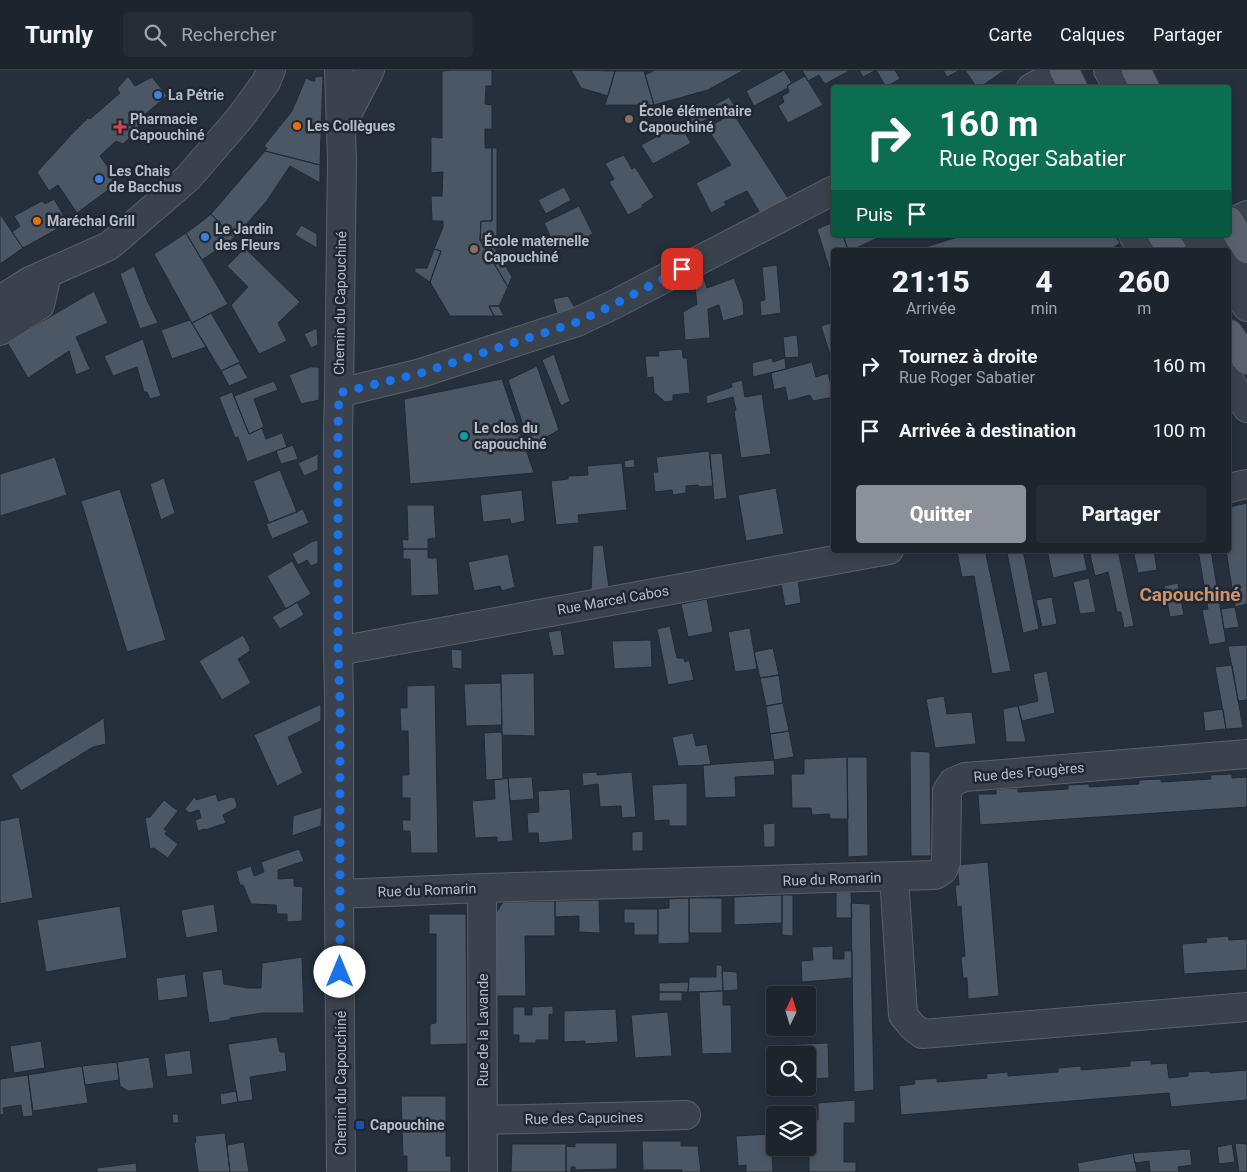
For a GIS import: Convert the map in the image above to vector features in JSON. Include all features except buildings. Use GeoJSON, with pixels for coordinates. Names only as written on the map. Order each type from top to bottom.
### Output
{"type":"FeatureCollection","features":[{"type":"Feature","properties":{"kind":"main road"},"geometry":{"type":"LineString","coordinates":[[1064,70],[1072,85]]}},
{"type":"Feature","properties":{"kind":"main road"},"geometry":{"type":"LineString","coordinates":[[1136,70],[1144,85]]}},
{"type":"Feature","properties":{"kind":"main road"},"geometry":{"type":"LineString","coordinates":[[1163,237],[1171,248]]}},
{"type":"Feature","properties":{"kind":"main road"},"geometry":{"type":"LineString","coordinates":[[1221,237],[1247,249]]}},
{"type":"Feature","properties":{"kind":"main road"},"geometry":{"type":"LineString","coordinates":[[1231,337],[1247,360]]}},
{"type":"Feature","properties":{"kind":"street"},"geometry":{"type":"LineString","coordinates":[[339,70],[341,125]]}},
{"type":"Feature","properties":{"kind":"street"},"geometry":{"type":"LineString","coordinates":[[341,125],[357,70]]}},
{"type":"Feature","properties":{"kind":"street"},"geometry":{"type":"LineString","coordinates":[[341,125],[370,70]]}},
{"type":"Feature","properties":{"kind":"street"},"geometry":{"type":"LineString","coordinates":[[1030,83],[1064,70]]}},
{"type":"Feature","properties":{"kind":"street"},"geometry":{"type":"LineString","coordinates":[[1095,70],[1103,85]]}},
{"type":"Feature","properties":{"kind":"street"},"geometry":{"type":"LineString","coordinates":[[1108,70],[1116,85]]}},
{"type":"Feature","properties":{"kind":"street"},"geometry":{"type":"LineString","coordinates":[[0,300],[30,282],[109,246],[188,178],[273,74]]}},
{"type":"Feature","properties":{"kind":"street","name":"Chemin du Capouchiné"},"geometry":{"type":"LineString","coordinates":[[341,125],[338,429],[341,1172]]}},
{"type":"Feature","properties":{"kind":"street"},"geometry":{"type":"LineString","coordinates":[[339,393],[421,373],[577,322],[831,192]]}},
{"type":"Feature","properties":{"kind":"street"},"geometry":{"type":"LineString","coordinates":[[1134,237],[1142,248]]}},
{"type":"Feature","properties":{"kind":"street"},"geometry":{"type":"LineString","coordinates":[[1220,237],[1227,248]]}},
{"type":"Feature","properties":{"kind":"street"},"geometry":{"type":"LineString","coordinates":[[1231,255],[1247,280]]}},
{"type":"Feature","properties":{"kind":"street"},"geometry":{"type":"LineString","coordinates":[[0,331],[40,305],[47,274]]}},
{"type":"Feature","properties":{"kind":"street"},"geometry":{"type":"LineString","coordinates":[[1231,282],[1247,307]]}},
{"type":"Feature","properties":{"kind":"street"},"geometry":{"type":"LineString","coordinates":[[1231,383],[1247,408]]}},
{"type":"Feature","properties":{"kind":"street"},"geometry":{"type":"LineString","coordinates":[[1231,488],[1247,484]]}},
{"type":"Feature","properties":{"kind":"street","name":"Rue Marcel Cabos"},"geometry":{"type":"LineString","coordinates":[[338,651],[873,553]]}},
{"type":"Feature","properties":{"kind":"street","name":"Rue des Fougères"},"geometry":{"type":"LineString","coordinates":[[894,877],[935,875],[943,870],[946,862],[947,790],[953,782],[965,777],[1247,754]]}},
{"type":"Feature","properties":{"kind":"street","name":"Rue du Romarin"},"geometry":{"type":"LineString","coordinates":[[339,894],[482,888],[894,877],[903,1015],[922,1034],[1247,1008]]}},
{"type":"Feature","properties":{"kind":"street","name":"Rue de la Lavande"},"geometry":{"type":"LineString","coordinates":[[482,888],[483,1172]]}},
{"type":"Feature","properties":{"kind":"street","name":"Rue des Capucines"},"geometry":{"type":"LineString","coordinates":[[483,1120],[686,1115]]}},
{"type":"Feature","properties":{"kind":"place","name":"La Pétrie"},"geometry":{"type":"Point","coordinates":[158,95]}},
{"type":"Feature","properties":{"kind":"place","name":"École élémentaire Capouchiné"},"geometry":{"type":"Point","coordinates":[629,119]}},
{"type":"Feature","properties":{"kind":"place","name":"Les Collègues"},"geometry":{"type":"Point","coordinates":[297,126]}},
{"type":"Feature","properties":{"kind":"place","name":"Pharmacie Capouchiné"},"geometry":{"type":"Point","coordinates":[120,127]}},
{"type":"Feature","properties":{"kind":"place","name":"Les Chais de Bacchus"},"geometry":{"type":"Point","coordinates":[99,179]}},
{"type":"Feature","properties":{"kind":"place","name":"Maréchal Grill"},"geometry":{"type":"Point","coordinates":[37,221]}},
{"type":"Feature","properties":{"kind":"place","name":"Le Jardin des Fleurs"},"geometry":{"type":"Point","coordinates":[205,237]}},
{"type":"Feature","properties":{"kind":"place","name":"École maternelle Capouchiné"},"geometry":{"type":"Point","coordinates":[474,249]}},
{"type":"Feature","properties":{"kind":"place","name":"Le clos du capouchiné"},"geometry":{"type":"Point","coordinates":[464,436]}},
{"type":"Feature","properties":{"kind":"place","name":"Capouchine"},"geometry":{"type":"Point","coordinates":[360,1125]}},
{"type":"Feature","properties":{"kind":"district","name":"Capouchiné"},"geometry":{"type":"Point","coordinates":[1190,594]}},
{"type":"Feature","properties":{"kind":"route"},"geometry":{"type":"LineString","coordinates":[[340,972],[339,393],[421,373],[577,322],[682,269]]}}]}
